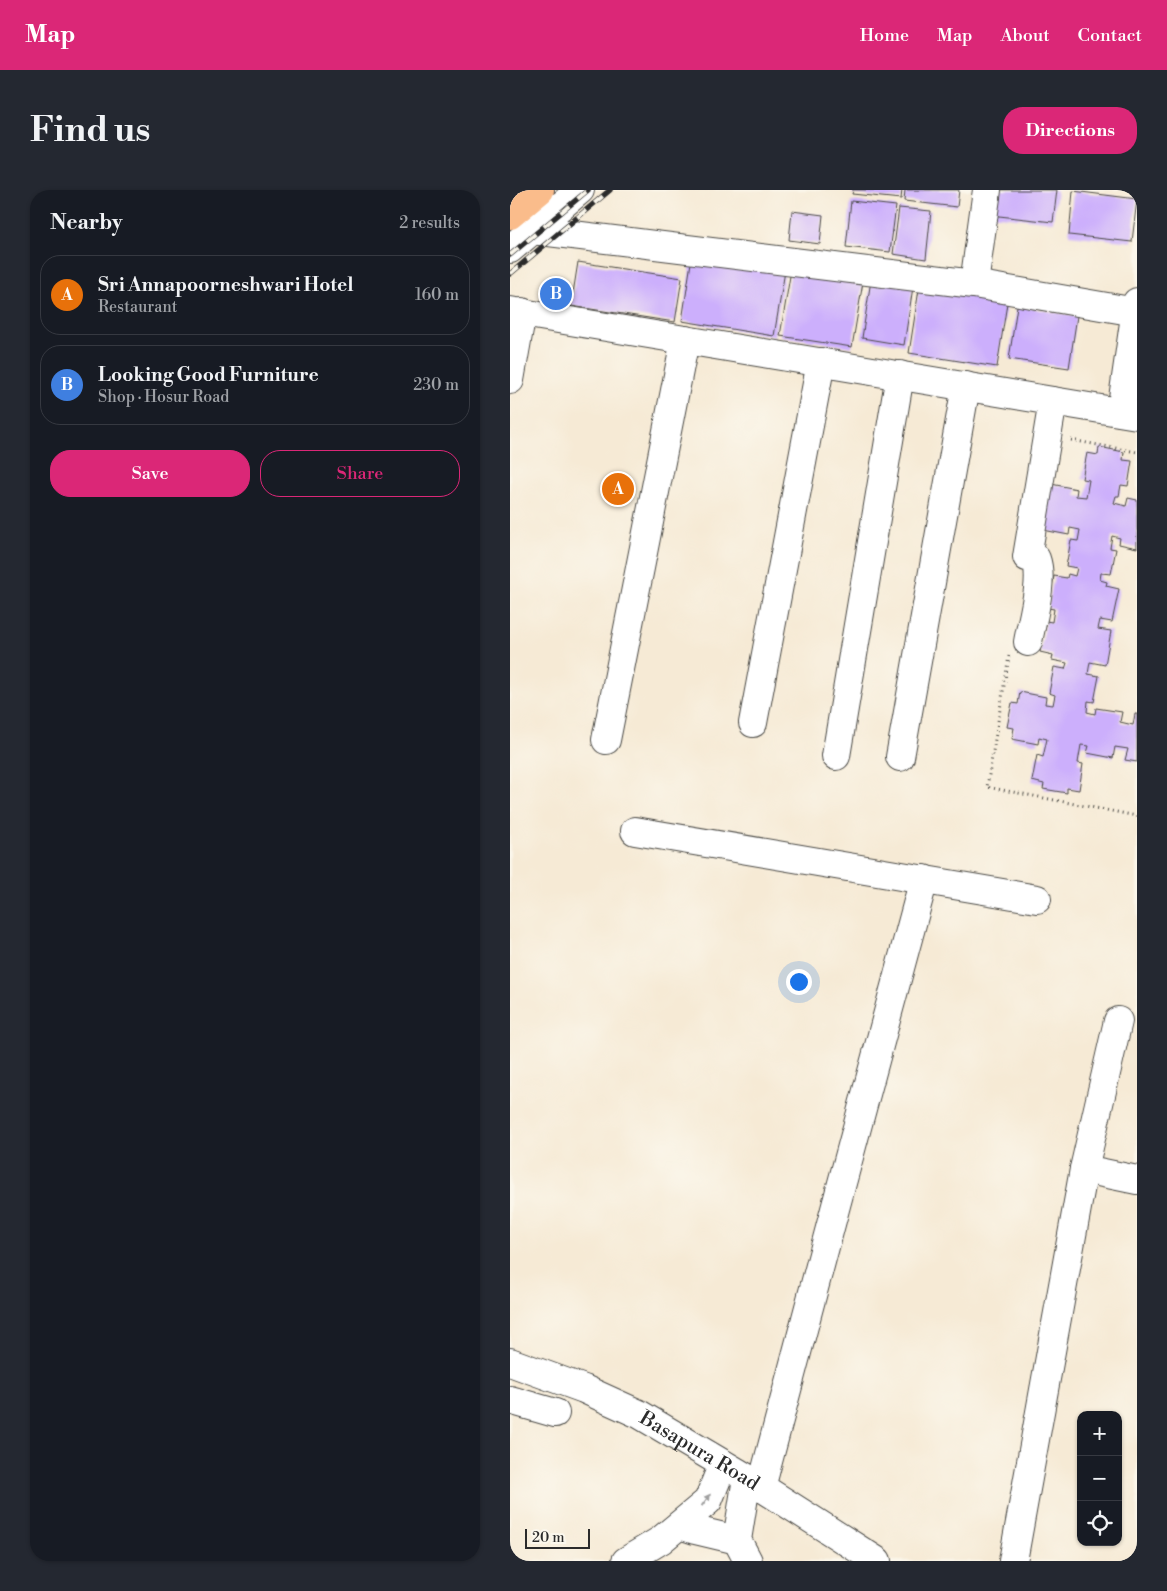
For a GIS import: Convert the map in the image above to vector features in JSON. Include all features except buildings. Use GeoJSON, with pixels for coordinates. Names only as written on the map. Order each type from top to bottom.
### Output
{"type":"FeatureCollection","features":[{"type":"Feature","properties":{"kind":"highway"},"geometry":{"type":"LineString","coordinates":[[510,195],[516,190]]}},
{"type":"Feature","properties":{"kind":"highway"},"geometry":{"type":"LineString","coordinates":[[510,215],[540,190]]}},
{"type":"Feature","properties":{"kind":"street"},"geometry":{"type":"LineString","coordinates":[[510,249],[580,190]]}},
{"type":"Feature","properties":{"kind":"street"},"geometry":{"type":"LineString","coordinates":[[974,284],[986,190]]}},
{"type":"Feature","properties":{"kind":"street"},"geometry":{"type":"LineString","coordinates":[[510,380],[516,312],[1129,413],[1136,307],[974,284],[532,230]]}},
{"type":"Feature","properties":{"kind":"street"},"geometry":{"type":"LineString","coordinates":[[606,740],[685,340]]}},
{"type":"Feature","properties":{"kind":"street"},"geometry":{"type":"LineString","coordinates":[[753,723],[821,362]]}},
{"type":"Feature","properties":{"kind":"street"},"geometry":{"type":"LineString","coordinates":[[836,756],[900,375]]}},
{"type":"Feature","properties":{"kind":"street"},"geometry":{"type":"LineString","coordinates":[[900,757],[966,386]]}},
{"type":"Feature","properties":{"kind":"street"},"geometry":{"type":"LineString","coordinates":[[1019,647],[1039,579],[1039,567],[1036,560],[1027,557],[1053,401]]}},
{"type":"Feature","properties":{"kind":"street"},"geometry":{"type":"LineString","coordinates":[[635,831],[1037,899]]}},
{"type":"Feature","properties":{"kind":"street"},"geometry":{"type":"LineString","coordinates":[[680,1525],[743,1550],[754,1483],[834,1209],[924,879]]}},
{"type":"Feature","properties":{"kind":"street"},"geometry":{"type":"LineString","coordinates":[[1014,1561],[1084,1169],[1118,1021]]}},
{"type":"Feature","properties":{"kind":"street"},"geometry":{"type":"LineString","coordinates":[[1084,1169],[1137,1180]]}},
{"type":"Feature","properties":{"kind":"street","name":"Basapura Road"},"geometry":{"type":"LineString","coordinates":[[510,1362],[584,1389],[662,1427],[877,1561]]}},
{"type":"Feature","properties":{"kind":"street"},"geometry":{"type":"LineString","coordinates":[[510,1400],[555,1413]]}},
{"type":"Feature","properties":{"kind":"street"},"geometry":{"type":"LineString","coordinates":[[626,1561],[662,1540],[708,1501],[723,1464]]}},
{"type":"Feature","properties":{"kind":"path"},"geometry":{"type":"LineString","coordinates":[[1046,436],[1137,452]]}},
{"type":"Feature","properties":{"kind":"path"},"geometry":{"type":"LineString","coordinates":[[1019,647],[986,787],[1137,816]]}},
{"type":"Feature","properties":{"kind":"railway"},"geometry":{"type":"LineString","coordinates":[[510,255],[588,190]]}},
{"type":"Feature","properties":{"kind":"railway"},"geometry":{"type":"LineString","coordinates":[[510,274],[610,190]]}},
{"type":"Feature","properties":{"kind":"place","name":"Looking Good Furniture"},"geometry":{"type":"Point","coordinates":[556,294]}},
{"type":"Feature","properties":{"kind":"place","name":"Sri Annapoorneshwari Hotel"},"geometry":{"type":"Point","coordinates":[618,489]}}]}
